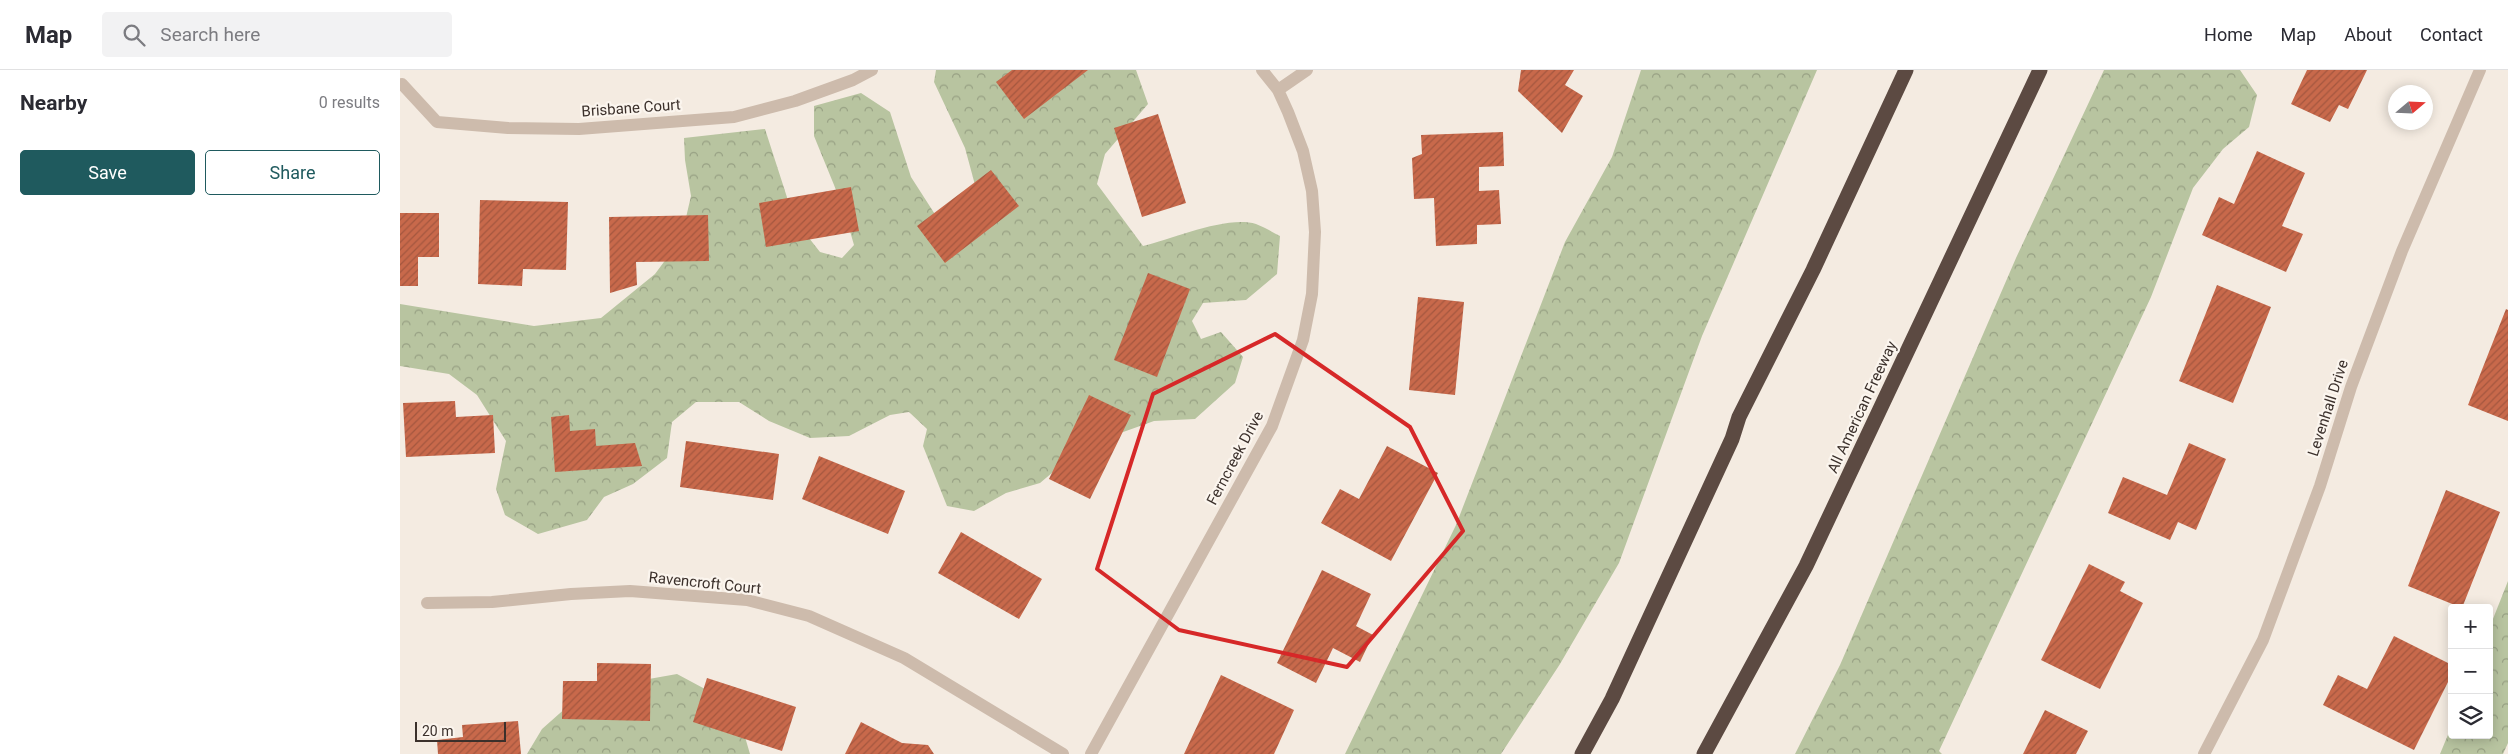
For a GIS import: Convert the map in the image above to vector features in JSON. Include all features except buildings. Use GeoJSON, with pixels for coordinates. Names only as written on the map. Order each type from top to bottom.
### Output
{"type":"FeatureCollection","features":[{"type":"Feature","properties":{"kind":"highway"},"geometry":{"type":"LineString","coordinates":[[1582,754],[1612,699],[1657,604],[1732,439],[1739,418],[1814,270],[1906,70]]}},
{"type":"Feature","properties":{"kind":"highway","name":"All American Freeway"},"geometry":{"type":"LineString","coordinates":[[1704,754],[1806,566],[2040,70]]}},
{"type":"Feature","properties":{"kind":"street","name":"Brisbane Court"},"geometry":{"type":"LineString","coordinates":[[402,84],[437,122],[508,128],[579,129],[734,117],[795,102],[853,80],[872,70]]}},
{"type":"Feature","properties":{"kind":"street","name":"Ferncreek Drive"},"geometry":{"type":"LineString","coordinates":[[1091,754],[1272,426],[1302,340],[1312,294],[1315,232],[1312,191],[1303,150],[1278,90],[1262,70]]}},
{"type":"Feature","properties":{"kind":"street"},"geometry":{"type":"LineString","coordinates":[[1278,90],[1308,70]]}},
{"type":"Feature","properties":{"kind":"street","name":"Levenhall Drive"},"geometry":{"type":"LineString","coordinates":[[2204,754],[2263,640],[2320,486],[2351,387],[2399,260],[2480,70]]}},
{"type":"Feature","properties":{"kind":"street","name":"Ravencroft Court"},"geometry":{"type":"LineString","coordinates":[[427,603],[492,602],[571,594],[630,591],[747,600],[809,616],[904,658],[1063,754]]}},
{"type":"Feature","properties":{"kind":"highlighted area"},"geometry":{"type":"Polygon","coordinates":[[[1275,334],[1410,427],[1463,531],[1347,667],[1179,630],[1097,569],[1153,394],[1275,334]]]}},
{"type":"Feature","properties":{"kind":"green space"},"geometry":{"type":"Polygon","coordinates":[[[936,70],[1136,70],[1148,104],[1105,154],[1097,184],[1143,246],[1215,225],[1230,223],[1244,222],[1256,224],[1280,236],[1277,274],[1246,300],[1203,303],[1192,321],[1201,339],[1221,332],[1243,357],[1235,383],[1195,419],[1154,421],[1084,446],[1040,483],[1006,493],[974,511],[947,506],[923,446],[927,429],[909,412],[890,415],[849,436],[810,438],[769,421],[739,402],[696,402],[672,422],[667,458],[633,484],[604,497],[587,520],[538,534],[505,515],[496,489],[506,441],[477,395],[449,374],[400,366],[400,304],[534,326],[601,318],[655,274],[681,239],[691,196],[685,160],[684,138],[765,129],[794,219],[820,252],[842,258],[854,245],[843,207],[814,136],[814,106],[861,93],[890,112],[911,177],[938,219],[978,196],[965,148],[934,82],[936,70]]]}},
{"type":"Feature","properties":{"kind":"green space"},"geometry":{"type":"Polygon","coordinates":[[[1641,70],[1817,70],[1702,336],[1619,563],[1560,664],[1501,754],[1345,754],[1456,525],[1565,242],[1612,157],[1641,70]]]}},
{"type":"Feature","properties":{"kind":"green space"},"geometry":{"type":"Polygon","coordinates":[[[2104,70],[2240,70],[2257,95],[2249,127],[2223,149],[2193,188],[2151,297],[1939,751],[1942,754],[1795,754],[1840,665],[2016,258],[2104,70]]]}},
{"type":"Feature","properties":{"kind":"green space"},"geometry":{"type":"Polygon","coordinates":[[[2508,581],[2508,743],[2503,754],[2440,754],[2448,735],[2448,739],[2493,739],[2493,619],[2508,581]]]}},
{"type":"Feature","properties":{"kind":"green space"},"geometry":{"type":"Polygon","coordinates":[[[677,674],[718,696],[740,720],[750,754],[527,754],[542,729],[577,698],[615,685],[677,674]]]}}]}
